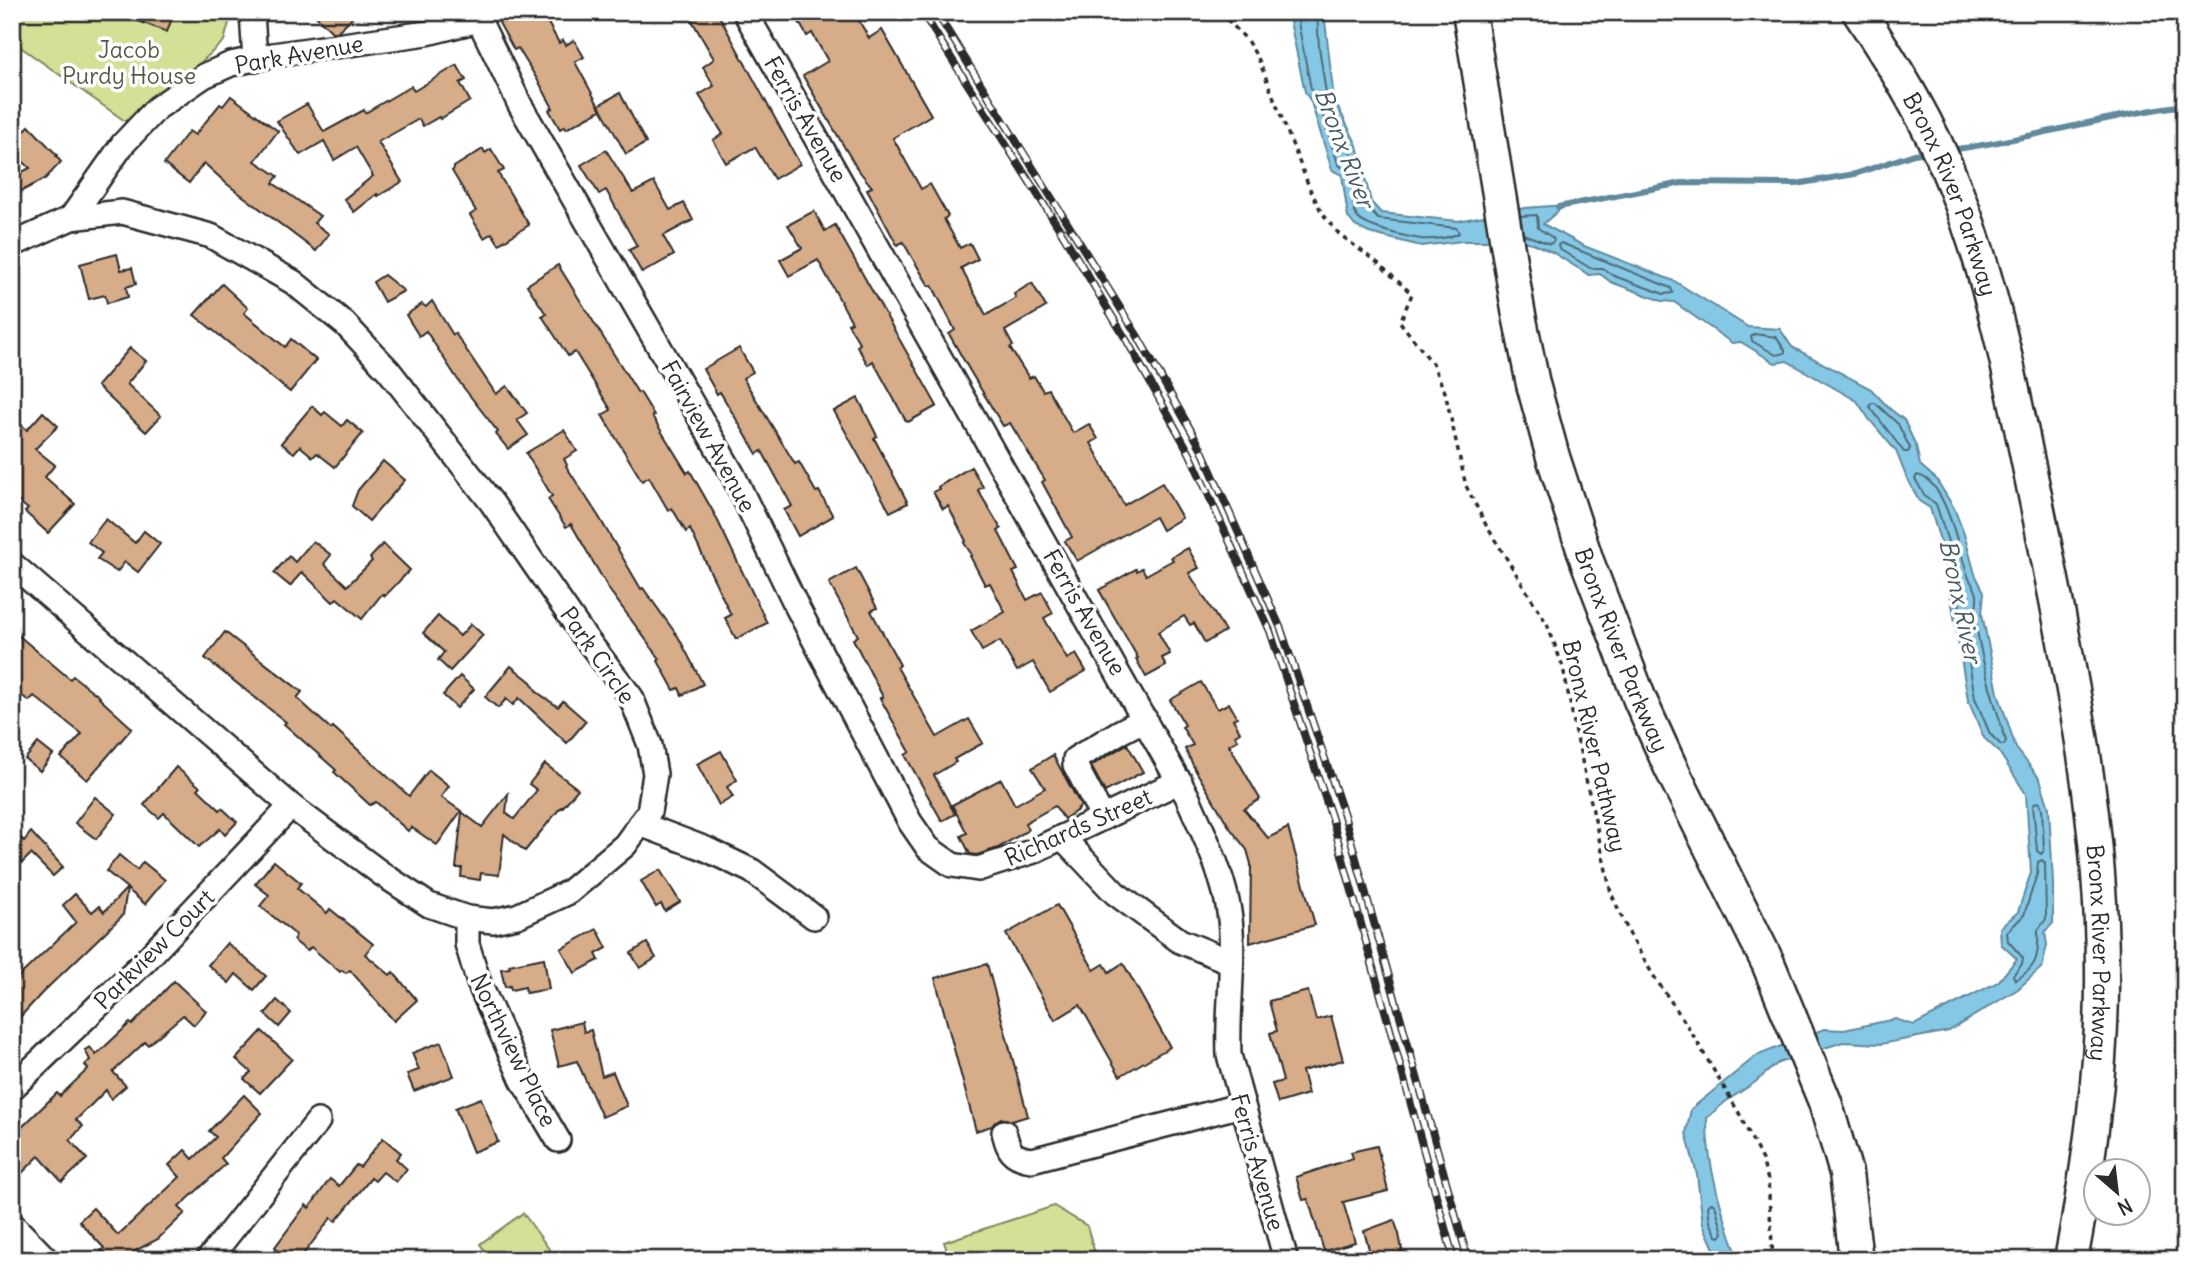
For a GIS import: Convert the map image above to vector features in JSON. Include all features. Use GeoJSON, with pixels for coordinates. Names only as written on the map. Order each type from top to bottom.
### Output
{"type":"FeatureCollection","features":[{"type":"Feature","properties":{"kind":"highway","name":"Bronx River Parkway"},"geometry":{"type":"LineString","coordinates":[[1469,12],[1512,278],[1542,419],[1612,631],[1670,766],[1786,1003],[1825,1102],[1846,1172],[1856,1260]]}},
{"type":"Feature","properties":{"kind":"highway","name":"Bronx River Parkway"},"geometry":{"type":"LineString","coordinates":[[1859,12],[1897,70],[1927,126],[1948,169],[1968,222],[1984,275],[2019,420],[2076,698],[2094,822],[2101,933],[2100,1045],[2089,1156],[2071,1260]]}},
{"type":"Feature","properties":{"kind":"street"},"geometry":{"type":"LineString","coordinates":[[252,12],[255,60]]}},
{"type":"Feature","properties":{"kind":"street","name":"Ferris Avenue"},"geometry":{"type":"LineString","coordinates":[[745,12],[1146,719],[1180,781],[1210,850],[1230,917],[1229,1055],[1286,1260]]}},
{"type":"Feature","properties":{"kind":"street","name":"Park Avenue"},"geometry":{"type":"LineString","coordinates":[[71,218],[123,144],[157,108],[204,76],[230,64],[273,55],[427,33],[478,16]]}},
{"type":"Feature","properties":{"kind":"street","name":"Fairview Avenue"},"geometry":{"type":"LineString","coordinates":[[478,16],[520,105],[733,475],[798,609],[910,822],[929,848],[936,853]]}},
{"type":"Feature","properties":{"kind":"street","name":"Park Circle"},"geometry":{"type":"LineString","coordinates":[[12,564],[292,806],[382,874],[429,905],[467,918],[493,921],[517,916],[569,892],[625,845],[649,812],[655,774],[650,745],[631,696],[581,632],[492,503],[389,371],[354,333],[293,282],[211,236],[122,212],[71,218]]}},
{"type":"Feature","properties":{"kind":"street"},"geometry":{"type":"LineString","coordinates":[[12,245],[71,218]]}},
{"type":"Feature","properties":{"kind":"street"},"geometry":{"type":"LineString","coordinates":[[1103,818],[1075,765],[1075,759],[1146,719]]}},
{"type":"Feature","properties":{"kind":"street","name":"Richards Street"},"geometry":{"type":"LineString","coordinates":[[936,853],[952,865],[978,869],[1031,852],[1180,781]]}},
{"type":"Feature","properties":{"kind":"street","name":"Parkview Court"},"geometry":{"type":"LineString","coordinates":[[12,1088],[145,961],[292,806]]}},
{"type":"Feature","properties":{"kind":"street"},"geometry":{"type":"LineString","coordinates":[[640,824],[706,849],[752,871],[814,917]]}},
{"type":"Feature","properties":{"kind":"street"},"geometry":{"type":"LineString","coordinates":[[1062,837],[1115,893],[1180,941],[1231,962]]}},
{"type":"Feature","properties":{"kind":"street","name":"Northview Place"},"geometry":{"type":"LineString","coordinates":[[467,918],[467,944],[478,983],[523,1080],[558,1140]]}},
{"type":"Feature","properties":{"kind":"street"},"geometry":{"type":"LineString","coordinates":[[1004,1132],[1009,1150],[1019,1158],[1032,1160],[1242,1105]]}},
{"type":"Feature","properties":{"kind":"street"},"geometry":{"type":"LineString","coordinates":[[208,1260],[318,1121]]}},
{"type":"Feature","properties":{"kind":"street"},"geometry":{"type":"LineString","coordinates":[[12,1224],[47,1260]]}},
{"type":"Feature","properties":{"kind":"path","name":"Bronx River Pathway"},"geometry":{"type":"LineString","coordinates":[[1220,12],[1246,39],[1258,58],[1322,213],[1339,234],[1379,264],[1412,294],[1400,322],[1432,363],[1445,392],[1466,486],[1486,525],[1547,624],[1563,667],[1611,893],[1630,935],[1718,1077],[1762,1160],[1768,1180],[1773,1260]]}},
{"type":"Feature","properties":{"kind":"green space","name":"Jacob Purdy House"},"geometry":{"type":"Polygon","coordinates":[[[12,12],[232,12],[224,41],[132,126],[12,41],[12,12]]]}},
{"type":"Feature","properties":{"kind":"green space"},"geometry":{"type":"Polygon","coordinates":[[[1054,1206],[1087,1226],[1097,1260],[950,1260],[944,1242],[1054,1206]]]}},
{"type":"Feature","properties":{"kind":"green space"},"geometry":{"type":"Polygon","coordinates":[[[523,1213],[557,1260],[491,1260],[480,1244],[523,1213]]]}},
{"type":"Feature","properties":{"kind":"water","name":"Bronx River"},"geometry":{"type":"Polygon","coordinates":[[[1288,12],[1324,12],[1334,99],[1357,145],[1371,202],[1381,213],[1458,221],[1525,208],[1565,205],[1543,224],[1584,246],[1674,281],[1748,327],[1780,329],[1792,347],[1871,389],[1904,420],[1916,446],[1920,465],[1936,479],[1954,508],[1964,534],[1975,574],[1984,592],[1982,614],[1998,693],[2016,748],[2040,779],[2049,808],[2053,923],[2045,932],[2047,945],[2042,967],[2018,989],[1949,1031],[1881,1044],[1843,1042],[1778,1063],[1707,1118],[1712,1172],[1739,1260],[1719,1260],[1703,1224],[1697,1175],[1686,1133],[1691,1109],[1756,1056],[1824,1029],[1844,1030],[1895,1019],[1914,1025],[1998,982],[2017,959],[2001,944],[2000,928],[2018,912],[2031,872],[2026,794],[1999,752],[1984,738],[1968,700],[1943,550],[1930,508],[1919,501],[1896,451],[1857,401],[1787,361],[1775,363],[1741,342],[1732,343],[1674,302],[1662,301],[1611,282],[1600,274],[1589,275],[1532,243],[1462,241],[1421,246],[1369,233],[1355,226],[1348,217],[1342,175],[1332,170],[1311,102],[1305,92],[1288,12]]]}},
{"type":"Feature","properties":{"kind":"building"},"geometry":{"type":"Polygon","coordinates":[[[120,12],[174,12],[167,32],[120,12]]]}},
{"type":"Feature","properties":{"kind":"building"},"geometry":{"type":"Polygon","coordinates":[[[312,12],[358,12],[337,32],[332,32],[312,12]]]}},
{"type":"Feature","properties":{"kind":"building"},"geometry":{"type":"Polygon","coordinates":[[[493,12],[542,12],[559,43],[563,40],[566,45],[574,40],[584,57],[575,62],[601,110],[566,129],[565,126],[560,129],[549,110],[553,108],[540,84],[518,48],[514,50],[493,12]]]}},
{"type":"Feature","properties":{"kind":"building"},"geometry":{"type":"Polygon","coordinates":[[[687,12],[717,12],[800,164],[774,179],[755,147],[726,163],[713,140],[723,134],[699,95],[714,86],[703,67],[714,59],[687,12]]]}},
{"type":"Feature","properties":{"kind":"building"},"geometry":{"type":"Polygon","coordinates":[[[801,12],[854,12],[869,38],[882,30],[931,115],[893,138],[921,189],[930,184],[948,216],[944,219],[960,248],[970,243],[978,259],[961,268],[986,315],[1016,298],[1014,294],[1032,283],[1046,307],[1005,331],[1013,346],[1010,348],[1029,378],[1034,376],[1043,391],[1048,389],[1073,433],[1089,424],[1098,439],[1091,443],[1124,505],[1162,483],[1182,518],[1162,530],[1155,517],[1077,561],[1065,541],[1072,537],[1042,482],[1045,480],[1010,423],[1003,426],[970,371],[949,334],[955,330],[932,285],[929,286],[903,242],[897,245],[867,189],[872,187],[856,167],[803,76],[828,61],[812,33],[807,36],[799,22],[805,18],[801,12]]]}},
{"type":"Feature","properties":{"kind":"building"},"geometry":{"type":"Polygon","coordinates":[[[457,65],[466,80],[460,83],[470,101],[423,126],[419,119],[378,142],[402,182],[378,196],[377,194],[354,212],[344,199],[373,176],[356,147],[334,160],[324,141],[300,155],[277,121],[307,104],[324,132],[364,110],[365,113],[411,86],[414,91],[457,65]]]}},
{"type":"Feature","properties":{"kind":"building"},"geometry":{"type":"Polygon","coordinates":[[[620,93],[646,143],[626,154],[599,105],[620,93]]]}},
{"type":"Feature","properties":{"kind":"building"},"geometry":{"type":"Polygon","coordinates":[[[231,96],[278,131],[255,161],[278,176],[273,183],[320,216],[314,223],[329,234],[316,251],[227,184],[204,163],[189,183],[164,164],[189,131],[195,135],[220,104],[223,106],[231,96]]]}},
{"type":"Feature","properties":{"kind":"building"},"geometry":{"type":"Polygon","coordinates":[[[12,119],[24,131],[29,126],[61,162],[45,179],[12,196],[12,177],[30,168],[12,151],[12,119]]]}},
{"type":"Feature","properties":{"kind":"building"},"geometry":{"type":"Polygon","coordinates":[[[483,149],[485,153],[491,149],[504,170],[498,173],[529,225],[499,244],[492,233],[484,238],[470,215],[476,211],[452,171],[454,167],[483,149]]]}},
{"type":"Feature","properties":{"kind":"building"},"geometry":{"type":"Polygon","coordinates":[[[606,150],[633,193],[654,182],[670,210],[684,203],[693,220],[663,236],[674,255],[642,273],[629,250],[637,246],[606,190],[599,194],[581,165],[606,150]]]}},
{"type":"Feature","properties":{"kind":"building"},"geometry":{"type":"Polygon","coordinates":[[[814,211],[825,231],[835,225],[937,406],[908,422],[873,361],[868,365],[857,346],[860,344],[848,324],[852,322],[818,260],[789,276],[780,260],[802,248],[788,225],[814,211]]]}},
{"type":"Feature","properties":{"kind":"building"},"geometry":{"type":"Polygon","coordinates":[[[117,254],[121,270],[132,268],[136,284],[126,287],[128,297],[107,303],[105,295],[89,299],[80,264],[117,254]]]}},
{"type":"Feature","properties":{"kind":"building"},"geometry":{"type":"Polygon","coordinates":[[[558,265],[638,393],[640,392],[687,473],[690,471],[715,515],[767,623],[736,639],[725,618],[731,615],[690,529],[686,532],[672,508],[668,510],[649,477],[642,481],[602,415],[611,410],[575,352],[568,356],[542,316],[546,314],[527,285],[558,265]]]}},
{"type":"Feature","properties":{"kind":"building"},"geometry":{"type":"Polygon","coordinates":[[[384,275],[404,291],[384,302],[373,282],[384,275]]]}},
{"type":"Feature","properties":{"kind":"building"},"geometry":{"type":"Polygon","coordinates":[[[222,284],[248,308],[244,313],[285,347],[291,339],[316,360],[290,392],[194,315],[222,284]]]}},
{"type":"Feature","properties":{"kind":"building"},"geometry":{"type":"Polygon","coordinates":[[[432,301],[496,394],[507,386],[527,413],[517,420],[528,435],[508,449],[426,331],[419,336],[406,315],[422,304],[426,307],[432,301]]]}},
{"type":"Feature","properties":{"kind":"building"},"geometry":{"type":"Polygon","coordinates":[[[130,348],[146,361],[127,384],[161,416],[146,432],[97,386],[130,348]]]}},
{"type":"Feature","properties":{"kind":"building"},"geometry":{"type":"Polygon","coordinates":[[[739,348],[753,372],[743,378],[795,464],[799,462],[833,516],[798,536],[784,510],[792,506],[762,451],[757,454],[703,369],[739,348]]]}},
{"type":"Feature","properties":{"kind":"building"},"geometry":{"type":"Polygon","coordinates":[[[858,398],[877,436],[874,438],[908,503],[890,512],[834,411],[858,398]]]}},
{"type":"Feature","properties":{"kind":"building"},"geometry":{"type":"Polygon","coordinates":[[[312,406],[322,415],[325,412],[342,426],[347,420],[363,433],[335,467],[317,453],[313,457],[300,446],[294,453],[281,443],[312,406]]]}},
{"type":"Feature","properties":{"kind":"building"},"geometry":{"type":"Polygon","coordinates":[[[43,412],[58,426],[35,449],[55,465],[45,477],[75,504],[48,533],[25,512],[28,509],[12,496],[12,460],[19,451],[12,445],[12,416],[27,430],[43,412]]]}},
{"type":"Feature","properties":{"kind":"building"},"geometry":{"type":"Polygon","coordinates":[[[564,430],[577,451],[564,459],[566,466],[641,589],[643,588],[679,638],[703,684],[682,695],[679,688],[674,690],[658,661],[660,659],[610,591],[571,524],[566,527],[548,499],[552,496],[526,453],[564,430]]]}},
{"type":"Feature","properties":{"kind":"building"},"geometry":{"type":"Polygon","coordinates":[[[383,461],[405,480],[369,521],[352,506],[358,490],[383,461]]]}},
{"type":"Feature","properties":{"kind":"building"},"geometry":{"type":"Polygon","coordinates":[[[971,467],[983,487],[978,490],[1001,529],[998,531],[1018,570],[1013,572],[1027,600],[1042,592],[1053,613],[1044,618],[1067,659],[1076,654],[1086,671],[1050,692],[1033,662],[1017,671],[1000,641],[982,651],[971,631],[1005,612],[990,583],[985,585],[948,506],[943,509],[933,492],[971,467]]]}},
{"type":"Feature","properties":{"kind":"building"},"geometry":{"type":"Polygon","coordinates":[[[106,519],[135,543],[144,531],[160,544],[138,572],[125,562],[117,572],[97,559],[102,553],[88,542],[106,519]]]}},
{"type":"Feature","properties":{"kind":"building"},"geometry":{"type":"Polygon","coordinates":[[[313,541],[331,555],[324,564],[347,586],[372,561],[370,558],[383,544],[410,570],[385,596],[382,594],[362,619],[337,598],[333,602],[302,572],[290,586],[274,573],[289,556],[295,562],[313,541]]]}},
{"type":"Feature","properties":{"kind":"building"},"geometry":{"type":"Polygon","coordinates":[[[1188,548],[1199,568],[1189,573],[1225,631],[1205,643],[1194,623],[1190,625],[1184,616],[1158,632],[1170,654],[1162,658],[1166,666],[1146,677],[1099,590],[1136,569],[1137,571],[1142,568],[1146,575],[1188,548]]]}},
{"type":"Feature","properties":{"kind":"building"},"geometry":{"type":"Polygon","coordinates":[[[856,568],[877,608],[871,611],[900,665],[897,667],[937,737],[969,719],[983,743],[954,759],[956,762],[934,775],[955,814],[942,821],[905,755],[910,752],[880,698],[883,697],[853,639],[858,636],[829,583],[856,568]]]}},
{"type":"Feature","properties":{"kind":"building"},"geometry":{"type":"Polygon","coordinates":[[[438,616],[460,636],[471,624],[483,635],[450,671],[438,660],[444,652],[423,633],[438,616]]]}},
{"type":"Feature","properties":{"kind":"building"},"geometry":{"type":"Polygon","coordinates":[[[12,630],[70,679],[73,676],[100,697],[132,728],[87,780],[61,757],[82,734],[34,696],[29,701],[21,695],[12,706],[12,630]]]}},
{"type":"Feature","properties":{"kind":"building"},"geometry":{"type":"Polygon","coordinates":[[[225,632],[302,692],[297,698],[409,796],[429,770],[449,786],[441,797],[461,811],[437,845],[411,827],[408,831],[376,802],[370,805],[334,772],[336,770],[284,724],[286,722],[205,658],[225,632]]]}},
{"type":"Feature","properties":{"kind":"building"},"geometry":{"type":"Polygon","coordinates":[[[511,666],[531,682],[537,692],[558,707],[563,701],[586,721],[567,743],[519,698],[513,705],[506,699],[498,708],[485,697],[511,666]]]}},
{"type":"Feature","properties":{"kind":"building"},"geometry":{"type":"Polygon","coordinates":[[[460,676],[474,689],[457,708],[443,695],[460,676]]]}},
{"type":"Feature","properties":{"kind":"building"},"geometry":{"type":"Polygon","coordinates":[[[1201,682],[1218,709],[1229,703],[1237,717],[1233,719],[1240,732],[1235,735],[1238,740],[1229,745],[1260,799],[1244,809],[1268,838],[1288,828],[1315,925],[1250,943],[1251,864],[1247,850],[1230,828],[1196,771],[1185,749],[1193,745],[1170,700],[1201,682]]]}},
{"type":"Feature","properties":{"kind":"building"},"geometry":{"type":"Polygon","coordinates":[[[38,743],[53,755],[40,771],[25,759],[38,743]]]}},
{"type":"Feature","properties":{"kind":"building"},"geometry":{"type":"Polygon","coordinates":[[[1127,744],[1143,772],[1105,792],[1091,766],[1127,744]]]}},
{"type":"Feature","properties":{"kind":"building"},"geometry":{"type":"Polygon","coordinates":[[[721,751],[737,780],[727,787],[733,797],[719,805],[697,764],[721,751]]]}},
{"type":"Feature","properties":{"kind":"building"},"geometry":{"type":"Polygon","coordinates":[[[1053,755],[1081,806],[1079,809],[1064,819],[1055,806],[1025,823],[1028,830],[998,848],[977,855],[970,854],[961,836],[967,833],[952,805],[1001,779],[1015,805],[1045,788],[1032,768],[1053,755]]]}},
{"type":"Feature","properties":{"kind":"building"},"geometry":{"type":"Polygon","coordinates":[[[545,764],[578,789],[525,851],[504,834],[499,875],[481,873],[480,880],[461,877],[462,868],[456,868],[462,812],[482,827],[508,794],[506,813],[514,819],[537,790],[529,784],[545,764]]]}},
{"type":"Feature","properties":{"kind":"building"},"geometry":{"type":"Polygon","coordinates":[[[176,767],[200,787],[198,789],[220,810],[222,808],[237,822],[225,835],[220,829],[199,847],[164,813],[159,818],[144,805],[176,767]]]}},
{"type":"Feature","properties":{"kind":"building"},"geometry":{"type":"Polygon","coordinates":[[[95,797],[116,814],[96,839],[75,823],[95,797]]]}},
{"type":"Feature","properties":{"kind":"building"},"geometry":{"type":"Polygon","coordinates":[[[12,830],[24,841],[31,832],[63,867],[53,876],[31,854],[12,873],[12,830]]]}},
{"type":"Feature","properties":{"kind":"building"},"geometry":{"type":"Polygon","coordinates":[[[119,855],[137,870],[143,862],[165,880],[145,904],[127,889],[123,915],[42,993],[12,1026],[12,983],[76,922],[63,905],[75,894],[92,912],[99,906],[104,912],[127,888],[106,871],[119,855]]]}},
{"type":"Feature","properties":{"kind":"building"},"geometry":{"type":"Polygon","coordinates":[[[274,861],[301,883],[297,888],[327,913],[330,909],[373,944],[365,954],[390,975],[393,972],[417,1000],[394,1021],[350,970],[346,973],[342,970],[340,972],[311,947],[307,951],[293,940],[296,935],[260,906],[269,895],[255,884],[274,861]]]}},
{"type":"Feature","properties":{"kind":"building"},"geometry":{"type":"Polygon","coordinates":[[[660,870],[680,902],[665,911],[661,904],[656,907],[641,881],[660,870]]]}},
{"type":"Feature","properties":{"kind":"building"},"geometry":{"type":"Polygon","coordinates":[[[1057,905],[1094,970],[1104,964],[1109,972],[1123,963],[1170,1047],[1120,1076],[1080,1005],[1055,1020],[1006,934],[1057,905]]]}},
{"type":"Feature","properties":{"kind":"building"},"geometry":{"type":"Polygon","coordinates":[[[597,929],[607,948],[596,954],[599,960],[575,973],[561,949],[597,929]]]}},
{"type":"Feature","properties":{"kind":"building"},"geometry":{"type":"Polygon","coordinates":[[[227,943],[266,976],[254,990],[236,974],[229,983],[208,965],[227,943]]]}},
{"type":"Feature","properties":{"kind":"building"},"geometry":{"type":"Polygon","coordinates":[[[647,943],[656,958],[640,968],[631,953],[647,943]]]}},
{"type":"Feature","properties":{"kind":"building"},"geometry":{"type":"Polygon","coordinates":[[[544,958],[549,989],[526,993],[525,987],[511,990],[510,986],[505,987],[501,969],[544,958]]]}},
{"type":"Feature","properties":{"kind":"building"},"geometry":{"type":"Polygon","coordinates":[[[987,964],[1028,1116],[1012,1121],[1001,1118],[992,1126],[976,1131],[935,978],[987,964]]]}},
{"type":"Feature","properties":{"kind":"building"},"geometry":{"type":"Polygon","coordinates":[[[174,981],[206,1011],[194,1025],[183,1015],[148,1045],[145,1042],[113,1072],[126,1086],[111,1099],[106,1090],[76,1120],[83,1126],[70,1140],[87,1159],[62,1182],[39,1156],[22,1173],[12,1163],[12,1137],[57,1093],[60,1096],[88,1069],[85,1065],[90,1060],[85,1050],[90,1047],[96,1055],[130,1023],[132,1025],[174,981]]]}},
{"type":"Feature","properties":{"kind":"building"},"geometry":{"type":"Polygon","coordinates":[[[1308,991],[1316,1020],[1331,1016],[1343,1060],[1302,1071],[1308,1094],[1278,1103],[1272,1084],[1283,1081],[1270,1033],[1277,1031],[1269,1001],[1308,991]]]}},
{"type":"Feature","properties":{"kind":"building"},"geometry":{"type":"Polygon","coordinates":[[[277,1000],[291,1013],[279,1027],[265,1014],[277,1000]]]}},
{"type":"Feature","properties":{"kind":"building"},"geometry":{"type":"Polygon","coordinates":[[[582,1022],[584,1032],[591,1030],[602,1076],[613,1072],[627,1106],[602,1117],[577,1061],[559,1066],[550,1030],[582,1022]]]}},
{"type":"Feature","properties":{"kind":"building"},"geometry":{"type":"Polygon","coordinates":[[[262,1031],[292,1059],[260,1093],[244,1079],[251,1072],[236,1059],[262,1031]]]}},
{"type":"Feature","properties":{"kind":"building"},"geometry":{"type":"Polygon","coordinates":[[[441,1042],[454,1076],[414,1091],[407,1074],[419,1070],[412,1053],[441,1042]]]}},
{"type":"Feature","properties":{"kind":"building"},"geometry":{"type":"Polygon","coordinates":[[[244,1095],[262,1113],[221,1158],[226,1164],[179,1207],[185,1213],[158,1239],[133,1252],[141,1260],[109,1260],[101,1251],[104,1248],[79,1221],[93,1208],[118,1235],[180,1177],[169,1165],[185,1150],[193,1159],[216,1137],[209,1131],[244,1095]]]}},
{"type":"Feature","properties":{"kind":"building"},"geometry":{"type":"Polygon","coordinates":[[[481,1098],[498,1142],[473,1152],[455,1108],[481,1098]]]}},
{"type":"Feature","properties":{"kind":"building"},"geometry":{"type":"Polygon","coordinates":[[[383,1138],[401,1153],[396,1159],[407,1169],[396,1182],[383,1172],[375,1181],[371,1178],[336,1221],[331,1218],[299,1260],[269,1260],[277,1249],[275,1247],[306,1205],[309,1208],[330,1179],[339,1186],[356,1165],[360,1167],[383,1138]]]}},
{"type":"Feature","properties":{"kind":"building"},"geometry":{"type":"Polygon","coordinates":[[[1377,1146],[1388,1191],[1343,1202],[1355,1242],[1324,1251],[1308,1199],[1303,1200],[1296,1177],[1353,1158],[1351,1152],[1377,1146]]]}},
{"type":"Feature","properties":{"kind":"building"},"geometry":{"type":"Polygon","coordinates":[[[1394,1220],[1404,1260],[1372,1260],[1364,1231],[1394,1220]]]}},
{"type":"Feature","properties":{"kind":"waterway"},"geometry":{"type":"LineString","coordinates":[[1950,150],[2185,105]]}},
{"type":"Feature","properties":{"kind":"waterway"},"geometry":{"type":"LineString","coordinates":[[1558,207],[1682,183],[1796,184],[1855,174],[1914,154],[1928,152]]}},
{"type":"Feature","properties":{"kind":"railway"},"geometry":{"type":"LineString","coordinates":[[922,12],[1127,341],[1190,454],[1270,631],[1332,819],[1454,1260]]}},
{"type":"Feature","properties":{"kind":"railway"},"geometry":{"type":"LineString","coordinates":[[936,12],[1137,335],[1201,448],[1281,629],[1344,815],[1468,1260]]}}]}
